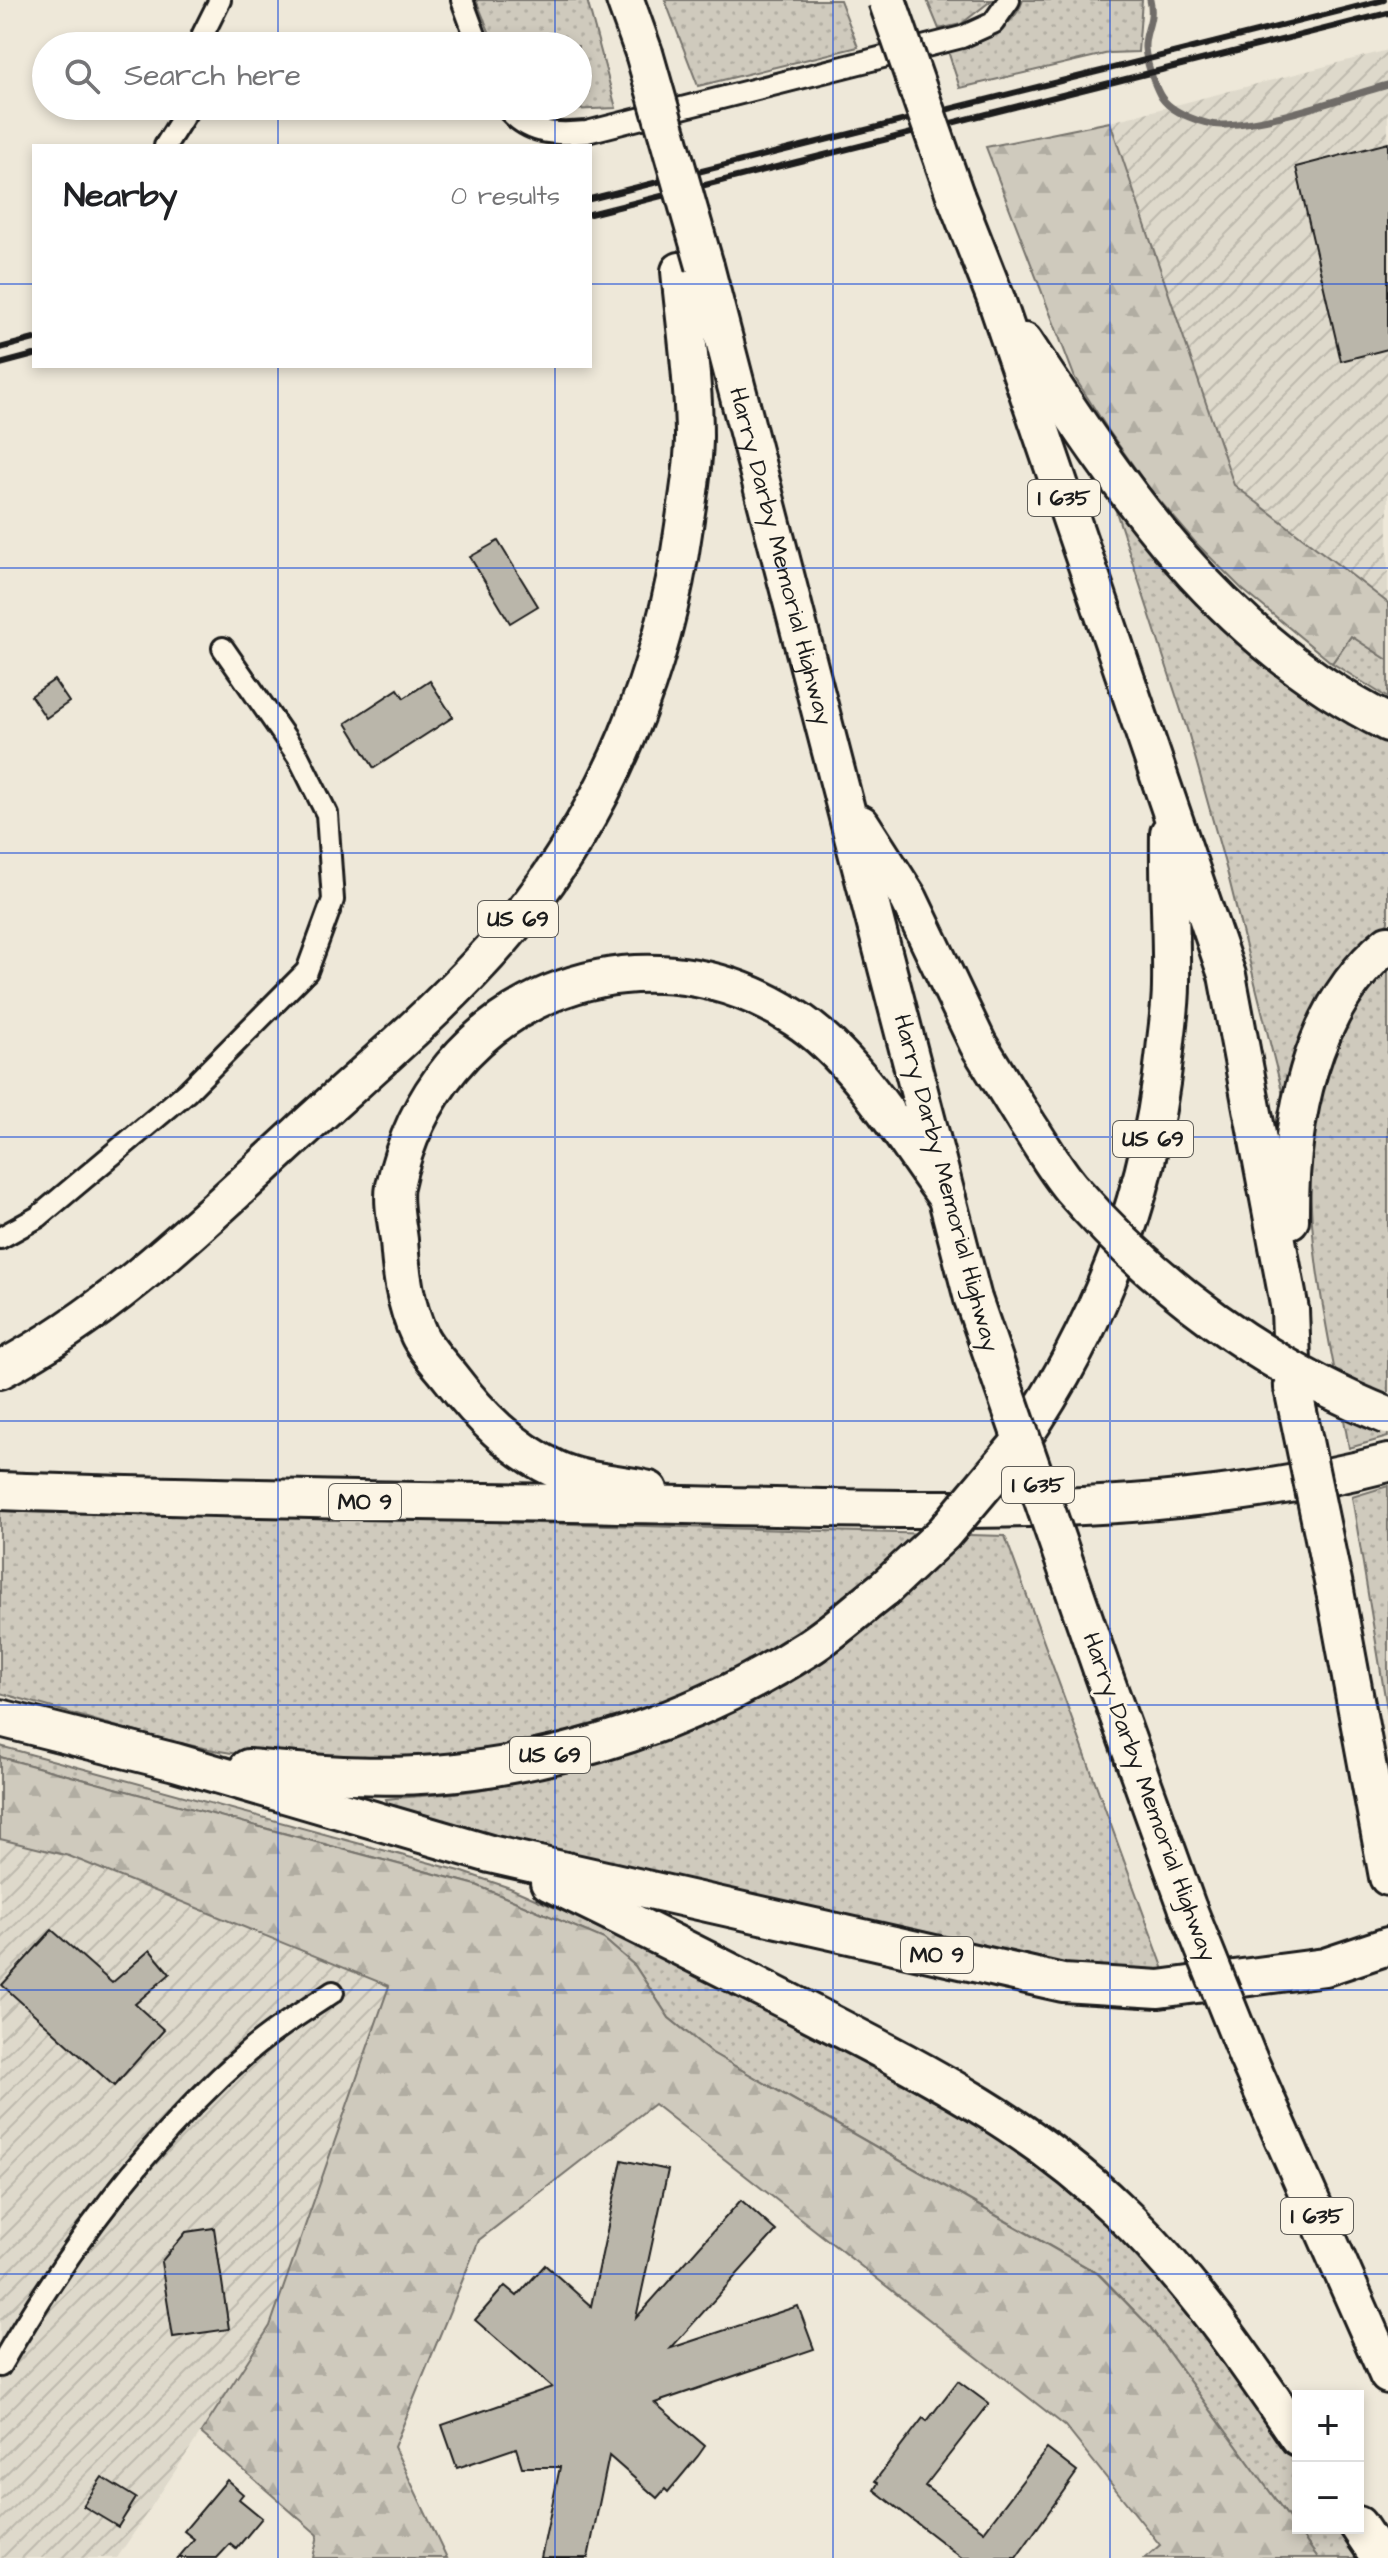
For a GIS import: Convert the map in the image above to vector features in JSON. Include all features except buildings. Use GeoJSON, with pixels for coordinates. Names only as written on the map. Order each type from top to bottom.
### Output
{"type":"FeatureCollection","features":[{"type":"Feature","properties":{"kind":"highway","name":"Harry Darby Memorial Highway"},"geometry":{"type":"LineString","coordinates":[[625,0],[644,53],[672,154],[692,268],[843,796],[973,1299],[1188,1909],[1247,2056],[1388,2375]]}},
{"type":"Feature","properties":{"kind":"highway","name":"I 635"},"geometry":{"type":"LineString","coordinates":[[887,0],[955,195],[996,299],[1227,975],[1290,1310],[1293,1388],[1335,1591],[1388,1877]]}},
{"type":"Feature","properties":{"kind":"highway","name":"US 69"},"geometry":{"type":"LineString","coordinates":[[0,1370],[111,1298],[187,1235],[461,984],[517,921],[565,853],[603,787],[641,704],[670,606],[694,437],[692,268]]}},
{"type":"Feature","properties":{"kind":"highway"},"geometry":{"type":"LineString","coordinates":[[996,299],[1084,434],[1177,558],[1212,596],[1270,647],[1311,677],[1388,723]]}},
{"type":"Feature","properties":{"kind":"highway"},"geometry":{"type":"LineString","coordinates":[[843,796],[909,899],[978,1044],[1071,1187],[1170,1286],[1272,1359],[1388,1416]]}},
{"type":"Feature","properties":{"kind":"highway","name":"US 69"},"geometry":{"type":"LineString","coordinates":[[175,1762],[349,1776],[437,1773],[567,1752],[655,1725],[742,1685],[809,1648],[885,1588],[944,1533],[1018,1445],[1054,1393],[1096,1310],[1131,1220],[1151,1155],[1171,987],[1169,803]]}},
{"type":"Feature","properties":{"kind":"highway"},"geometry":{"type":"LineString","coordinates":[[1290,1310],[1290,1177],[1304,1088],[1333,1017],[1364,968],[1388,944]]}},
{"type":"Feature","properties":{"kind":"highway"},"geometry":{"type":"LineString","coordinates":[[729,1506],[557,1470],[511,1443],[478,1413],[419,1336],[402,1281],[394,1189],[412,1133],[436,1087],[468,1045],[516,1009],[549,992],[621,975],[695,978],[765,1001],[826,1042],[852,1069],[947,1198]]}},
{"type":"Feature","properties":{"kind":"highway","name":"MO 9"},"geometry":{"type":"LineString","coordinates":[[0,1491],[258,1500],[729,1506],[914,1512],[1093,1508],[1221,1494],[1343,1474],[1388,1463]]}},
{"type":"Feature","properties":{"kind":"highway","name":"MO 9"},"geometry":{"type":"LineString","coordinates":[[0,1718],[175,1762],[490,1854],[1063,1983],[1159,1989],[1325,1967],[1388,1946]]}},
{"type":"Feature","properties":{"kind":"highway"},"geometry":{"type":"LineString","coordinates":[[490,1854],[625,1918],[952,2086],[1021,2130],[1117,2208],[1161,2253],[1230,2337],[1292,2428]]}},
{"type":"Feature","properties":{"kind":"highway"},"geometry":{"type":"LineString","coordinates":[[1364,2534],[1380,2558]]}},
{"type":"Feature","properties":{"kind":"street"},"geometry":{"type":"LineString","coordinates":[[204,32],[220,0]]}},
{"type":"Feature","properties":{"kind":"street"},"geometry":{"type":"LineString","coordinates":[[462,0],[474,32]]}},
{"type":"Feature","properties":{"kind":"street"},"geometry":{"type":"LineString","coordinates":[[519,120],[549,135],[587,132],[962,37],[993,23],[1009,0]]}},
{"type":"Feature","properties":{"kind":"street"},"geometry":{"type":"LineString","coordinates":[[166,144],[181,120]]}},
{"type":"Feature","properties":{"kind":"street"},"geometry":{"type":"LineString","coordinates":[[0,1238],[38,1217],[187,1092],[307,971],[333,900],[327,814],[298,756],[223,648]]}},
{"type":"Feature","properties":{"kind":"street"},"geometry":{"type":"LineString","coordinates":[[0,2366],[60,2269],[134,2169],[190,2108],[250,2050],[333,1992]]}},
{"type":"Feature","properties":{"kind":"shaded area"},"geometry":{"type":"Polygon","coordinates":[[[1388,50],[1388,603],[1234,485],[1110,122],[1388,50]]]}},
{"type":"Feature","properties":{"kind":"shaded area"},"geometry":{"type":"Polygon","coordinates":[[[0,1839],[69,1856],[390,1986],[268,2332],[117,2558],[0,2558],[0,1839]]]}},
{"type":"Feature","properties":{"kind":"green space"},"geometry":{"type":"Polygon","coordinates":[[[476,0],[587,0],[616,108],[592,109],[592,32],[489,32],[476,0]]]}},
{"type":"Feature","properties":{"kind":"green space"},"geometry":{"type":"Polygon","coordinates":[[[665,0],[840,0],[858,47],[698,86],[665,0]]]}},
{"type":"Feature","properties":{"kind":"green space"},"geometry":{"type":"Polygon","coordinates":[[[927,0],[992,0],[961,24],[939,29],[927,0]]]}},
{"type":"Feature","properties":{"kind":"green space"},"geometry":{"type":"Polygon","coordinates":[[[1023,0],[1142,0],[1138,52],[1109,53],[960,88],[948,51],[1002,28],[1018,11],[1023,0]]]}},
{"type":"Feature","properties":{"kind":"green space"},"geometry":{"type":"Polygon","coordinates":[[[1110,122],[1234,485],[1388,603],[1388,660],[1351,636],[1332,663],[1242,589],[1195,542],[1149,488],[1075,378],[986,147],[1110,122]]]}},
{"type":"Feature","properties":{"kind":"green space"},"geometry":{"type":"Polygon","coordinates":[[[1110,493],[1388,735],[1388,922],[1369,939],[1336,979],[1300,1047],[1283,1095],[1227,871],[1188,732],[1110,493]]]}},
{"type":"Feature","properties":{"kind":"green space"},"geometry":{"type":"Polygon","coordinates":[[[1351,636],[1388,660],[1388,698],[1332,663],[1351,636]]]}},
{"type":"Feature","properties":{"kind":"green space"},"geometry":{"type":"Polygon","coordinates":[[[1388,963],[1388,1437],[1349,1448],[1316,1259],[1310,1195],[1312,1133],[1324,1073],[1348,1016],[1388,963]]]}},
{"type":"Feature","properties":{"kind":"green space"},"geometry":{"type":"Polygon","coordinates":[[[1388,1486],[1388,1715],[1352,1497],[1388,1486]]]}},
{"type":"Feature","properties":{"kind":"green space"},"geometry":{"type":"Polygon","coordinates":[[[0,1508],[1005,1536],[1167,1978],[1105,1978],[1012,1963],[390,1809],[386,1799],[476,1790],[570,1769],[650,1744],[728,1711],[800,1670],[838,1644],[909,1586],[943,1555],[946,1548],[915,1542],[847,1602],[773,1652],[694,1693],[612,1724],[526,1747],[438,1759],[349,1763],[259,1757],[193,1746],[0,1693],[0,1508]]]}},
{"type":"Feature","properties":{"kind":"green space"},"geometry":{"type":"Polygon","coordinates":[[[0,1746],[460,1871],[510,1888],[647,1948],[959,2102],[1160,2263],[1292,2445],[1292,2522],[1150,2327],[1099,2274],[712,2053],[669,2018],[635,1966],[604,1939],[476,1885],[0,1757],[0,1746]]]}},
{"type":"Feature","properties":{"kind":"green space"},"geometry":{"type":"Polygon","coordinates":[[[0,1757],[476,1885],[604,1939],[635,1966],[669,2018],[712,2053],[1098,2274],[1150,2327],[1292,2522],[1292,2534],[1301,2534],[1318,2558],[1145,2558],[1160,2545],[1065,2426],[654,2104],[479,2240],[394,2447],[447,2558],[313,2558],[318,2535],[201,2433],[270,2326],[389,1986],[69,1856],[0,1839],[0,1757]]]}},
{"type":"Feature","properties":{"kind":"green space"},"geometry":{"type":"Polygon","coordinates":[[[1301,2534],[1353,2534],[1369,2558],[1318,2558],[1301,2534]]]}},
{"type":"Feature","properties":{"kind":"waterway"},"geometry":{"type":"LineString","coordinates":[[1150,0],[1151,14],[1145,48],[1155,85],[1172,107],[1199,121],[1217,125],[1245,123],[1388,85]]}},
{"type":"Feature","properties":{"kind":"railway"},"geometry":{"type":"LineString","coordinates":[[592,198],[1384,0]]}},
{"type":"Feature","properties":{"kind":"railway"},"geometry":{"type":"LineString","coordinates":[[592,213],[1388,13]]}},
{"type":"Feature","properties":{"kind":"railway"},"geometry":{"type":"LineString","coordinates":[[0,348],[32,340]]}},
{"type":"Feature","properties":{"kind":"railway"},"geometry":{"type":"LineString","coordinates":[[0,364],[32,356]]}}]}
